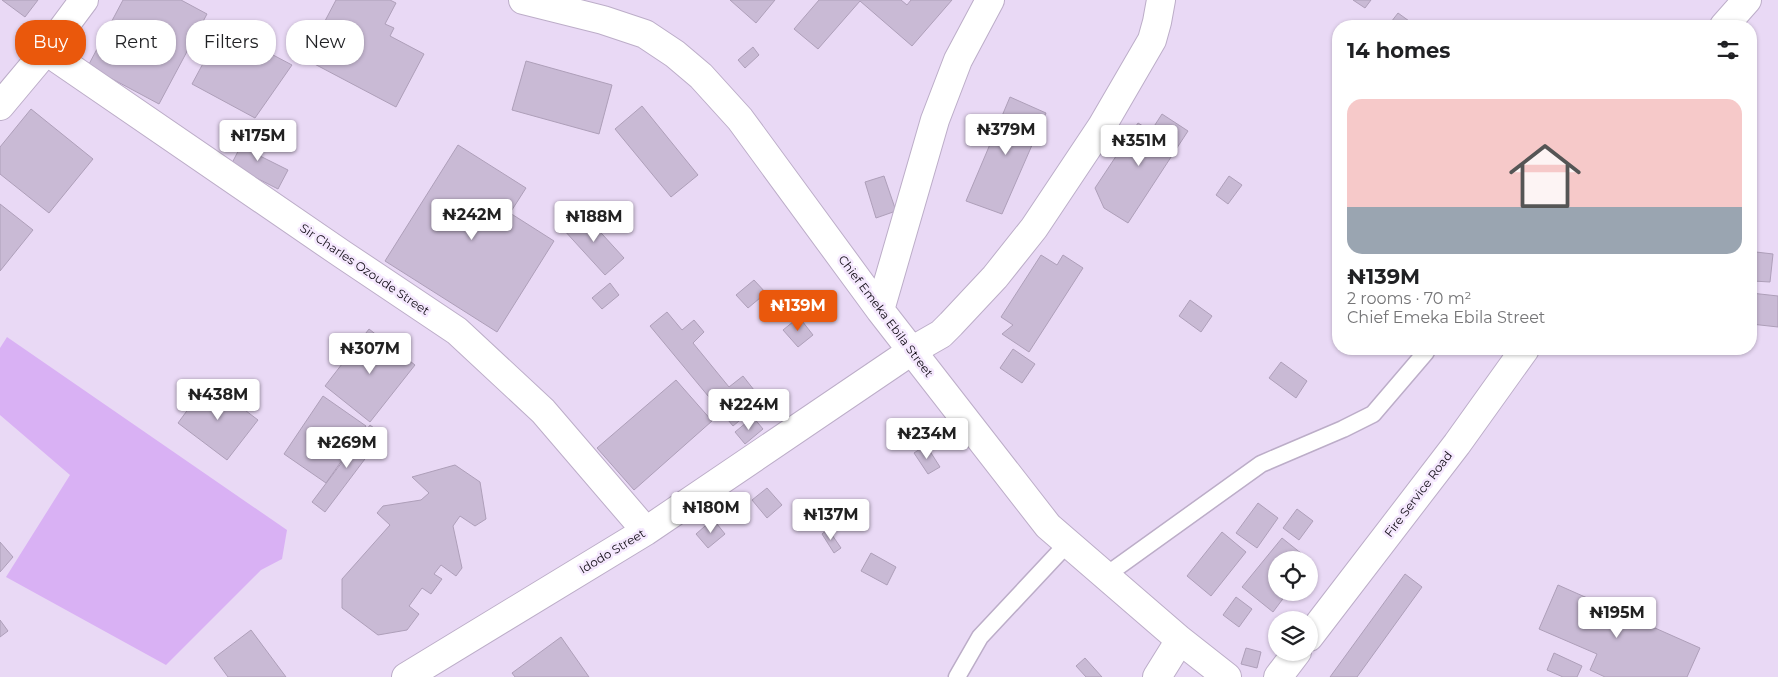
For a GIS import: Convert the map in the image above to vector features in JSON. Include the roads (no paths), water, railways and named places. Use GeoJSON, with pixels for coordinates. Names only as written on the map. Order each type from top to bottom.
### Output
{"type":"FeatureCollection","features":[{"type":"Feature","properties":{"kind":"street"},"geometry":{"type":"LineString","coordinates":[[69,20],[84,0]]}},
{"type":"Feature","properties":{"kind":"street","name":"Chief Emeka Ebila Street"},"geometry":{"type":"LineString","coordinates":[[523,0],[622,26],[645,34],[675,54],[700,76],[740,119],[880,310],[1048,526],[1180,640],[1227,677]]}},
{"type":"Feature","properties":{"kind":"street"},"geometry":{"type":"LineString","coordinates":[[880,310],[935,120],[958,60],[990,0]]}},
{"type":"Feature","properties":{"kind":"street","name":"Idodo Street"},"geometry":{"type":"LineString","coordinates":[[406,677],[646,531],[913,350],[941,334],[995,277],[1034,228],[1102,126],[1152,40],[1160,0]]}},
{"type":"Feature","properties":{"kind":"street"},"geometry":{"type":"LineString","coordinates":[[1729,20],[1747,0]]}},
{"type":"Feature","properties":{"kind":"street"},"geometry":{"type":"LineString","coordinates":[[0,106],[34,65]]}},
{"type":"Feature","properties":{"kind":"street","name":"Sir Charles Ozoude Street"},"geometry":{"type":"LineString","coordinates":[[66,65],[457,331],[544,411],[646,531]]}},
{"type":"Feature","properties":{"kind":"street","name":"Fire Service Road"},"geometry":{"type":"LineString","coordinates":[[1318,625],[1457,444],[1521,355]]}},
{"type":"Feature","properties":{"kind":"street"},"geometry":{"type":"LineString","coordinates":[[1157,677],[1180,640]]}},
{"type":"Feature","properties":{"kind":"street"},"geometry":{"type":"LineString","coordinates":[[1278,677],[1290,661]]}},
{"type":"Feature","properties":{"kind":"lane"},"geometry":{"type":"LineString","coordinates":[[1105,576],[1261,464],[1373,414],[1423,355]]}},
{"type":"Feature","properties":{"kind":"lane"},"geometry":{"type":"LineString","coordinates":[[957,677],[980,637],[1068,544]]}}]}
